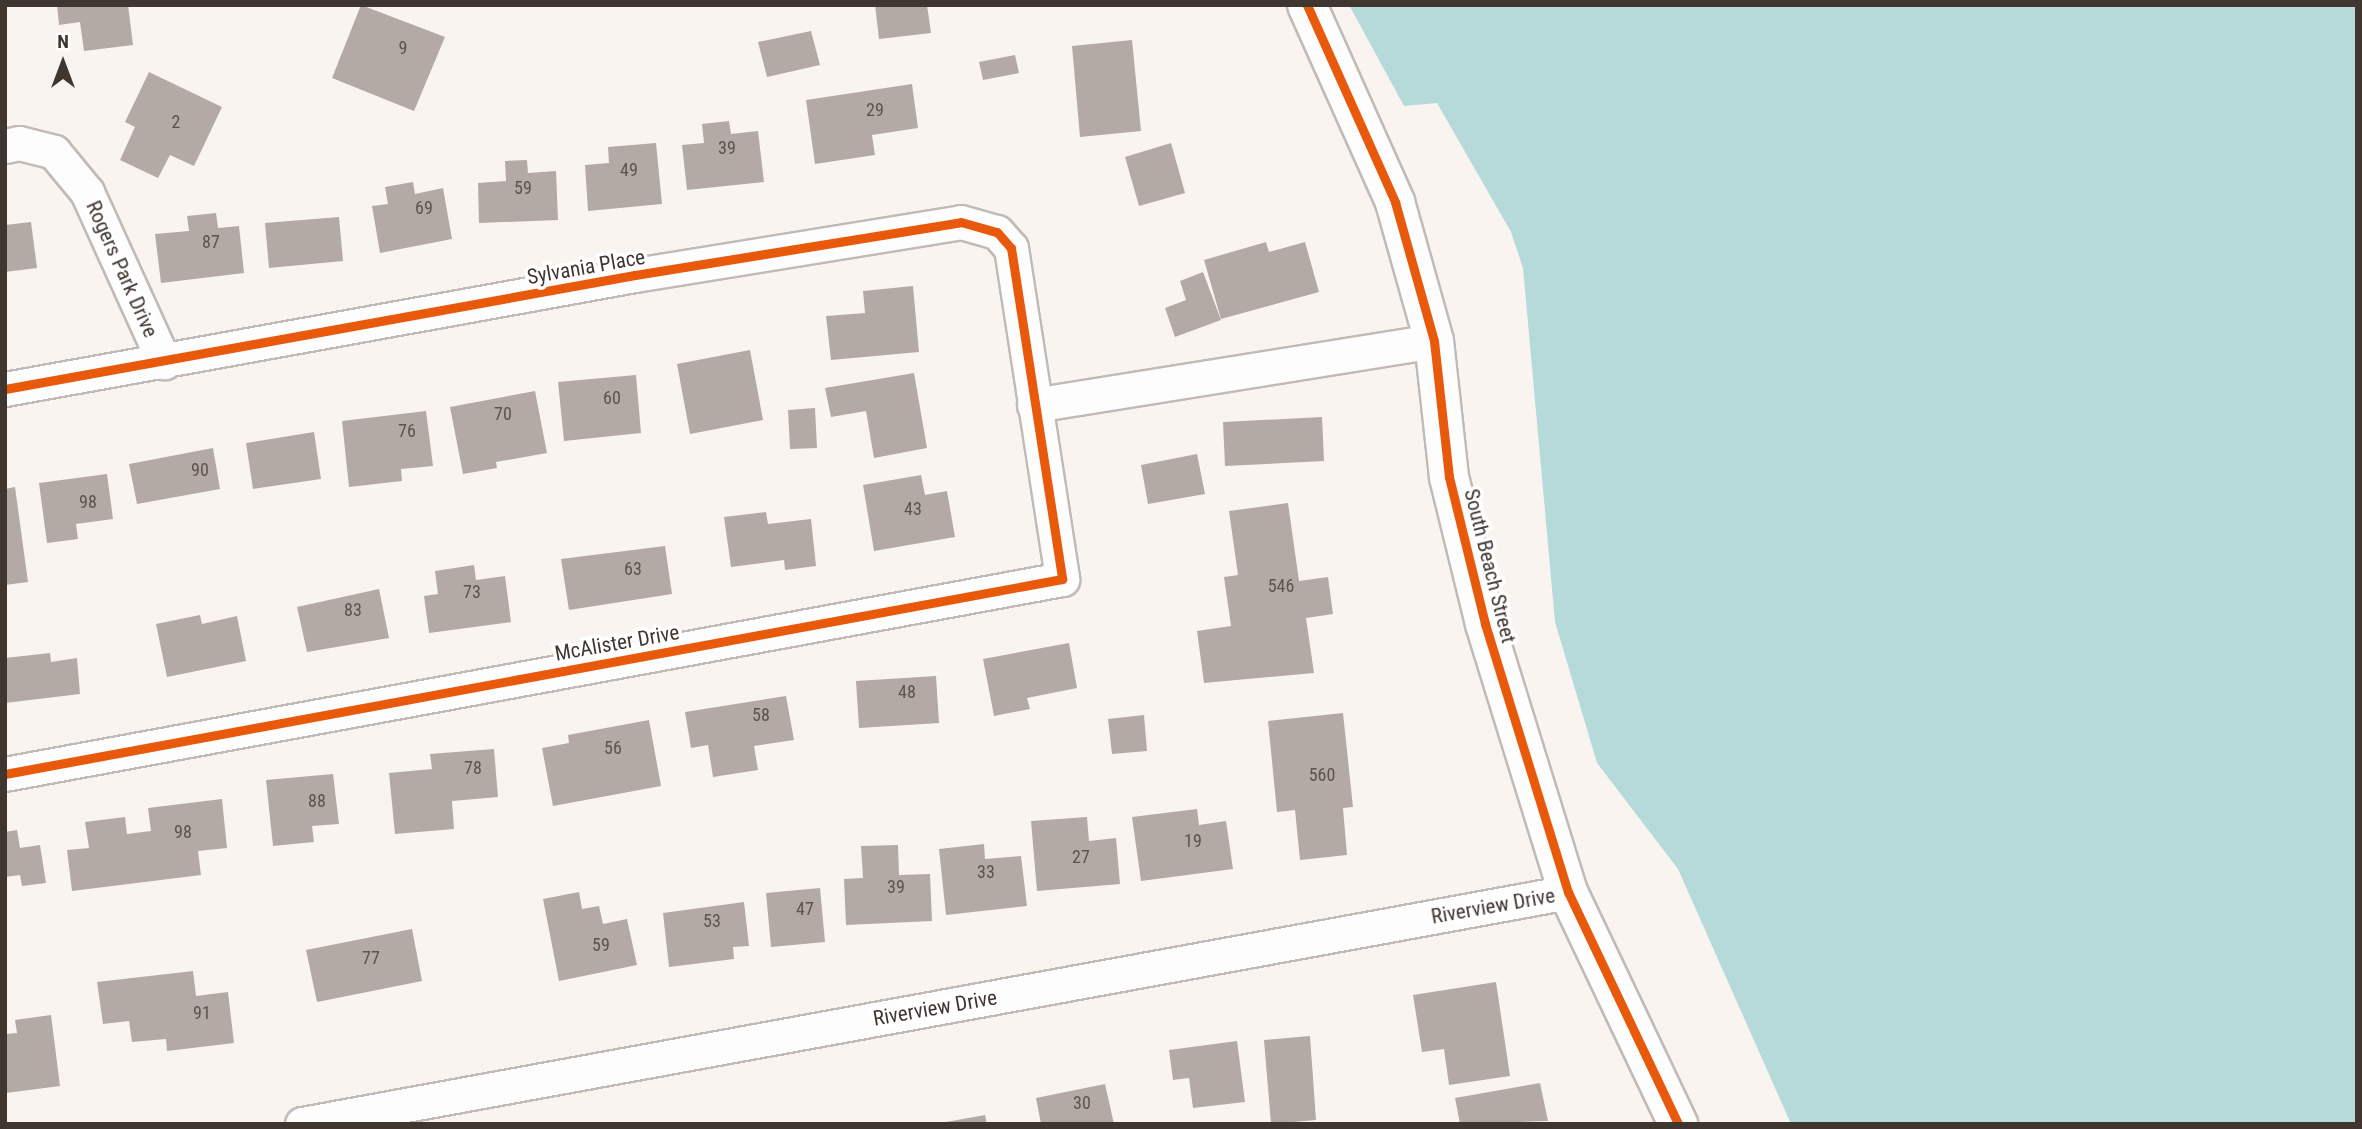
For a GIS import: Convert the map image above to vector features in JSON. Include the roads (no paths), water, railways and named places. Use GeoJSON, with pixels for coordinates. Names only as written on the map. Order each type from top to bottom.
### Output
{"type":"FeatureCollection","features":[{"type":"Feature","properties":{"kind":"street","name":"South Beach Street"},"geometry":{"type":"LineString","coordinates":[[1307,5],[1395,201],[1434,341],[1449,477],[1489,636],[1568,892],[1677,1123]]}},
{"type":"Feature","properties":{"kind":"street","name":"Rogers Park Drive"},"geometry":{"type":"LineString","coordinates":[[5,146],[19,143],[54,152],[87,192],[164,362]]}},
{"type":"Feature","properties":{"kind":"street","name":"Sylvania Place"},"geometry":{"type":"LineString","coordinates":[[5,389],[635,275],[961,222],[997,232],[1010,248],[1034,405]]}},
{"type":"Feature","properties":{"kind":"street"},"geometry":{"type":"LineString","coordinates":[[1034,405],[1434,341]]}},
{"type":"Feature","properties":{"kind":"street","name":"McAlister Drive"},"geometry":{"type":"LineString","coordinates":[[5,774],[1062,579],[1034,405]]}},
{"type":"Feature","properties":{"kind":"street","name":"Riverview Drive"},"geometry":{"type":"LineString","coordinates":[[302,1124],[1568,892]]}},
{"type":"Feature","properties":{"kind":"water"},"geometry":{"type":"Polygon","coordinates":[[[1349,5],[2357,5],[2357,1124],[1791,1124],[1678,869],[1597,763],[1555,622],[1523,268],[1511,232],[1437,103],[1404,106],[1349,5]]]}}]}
